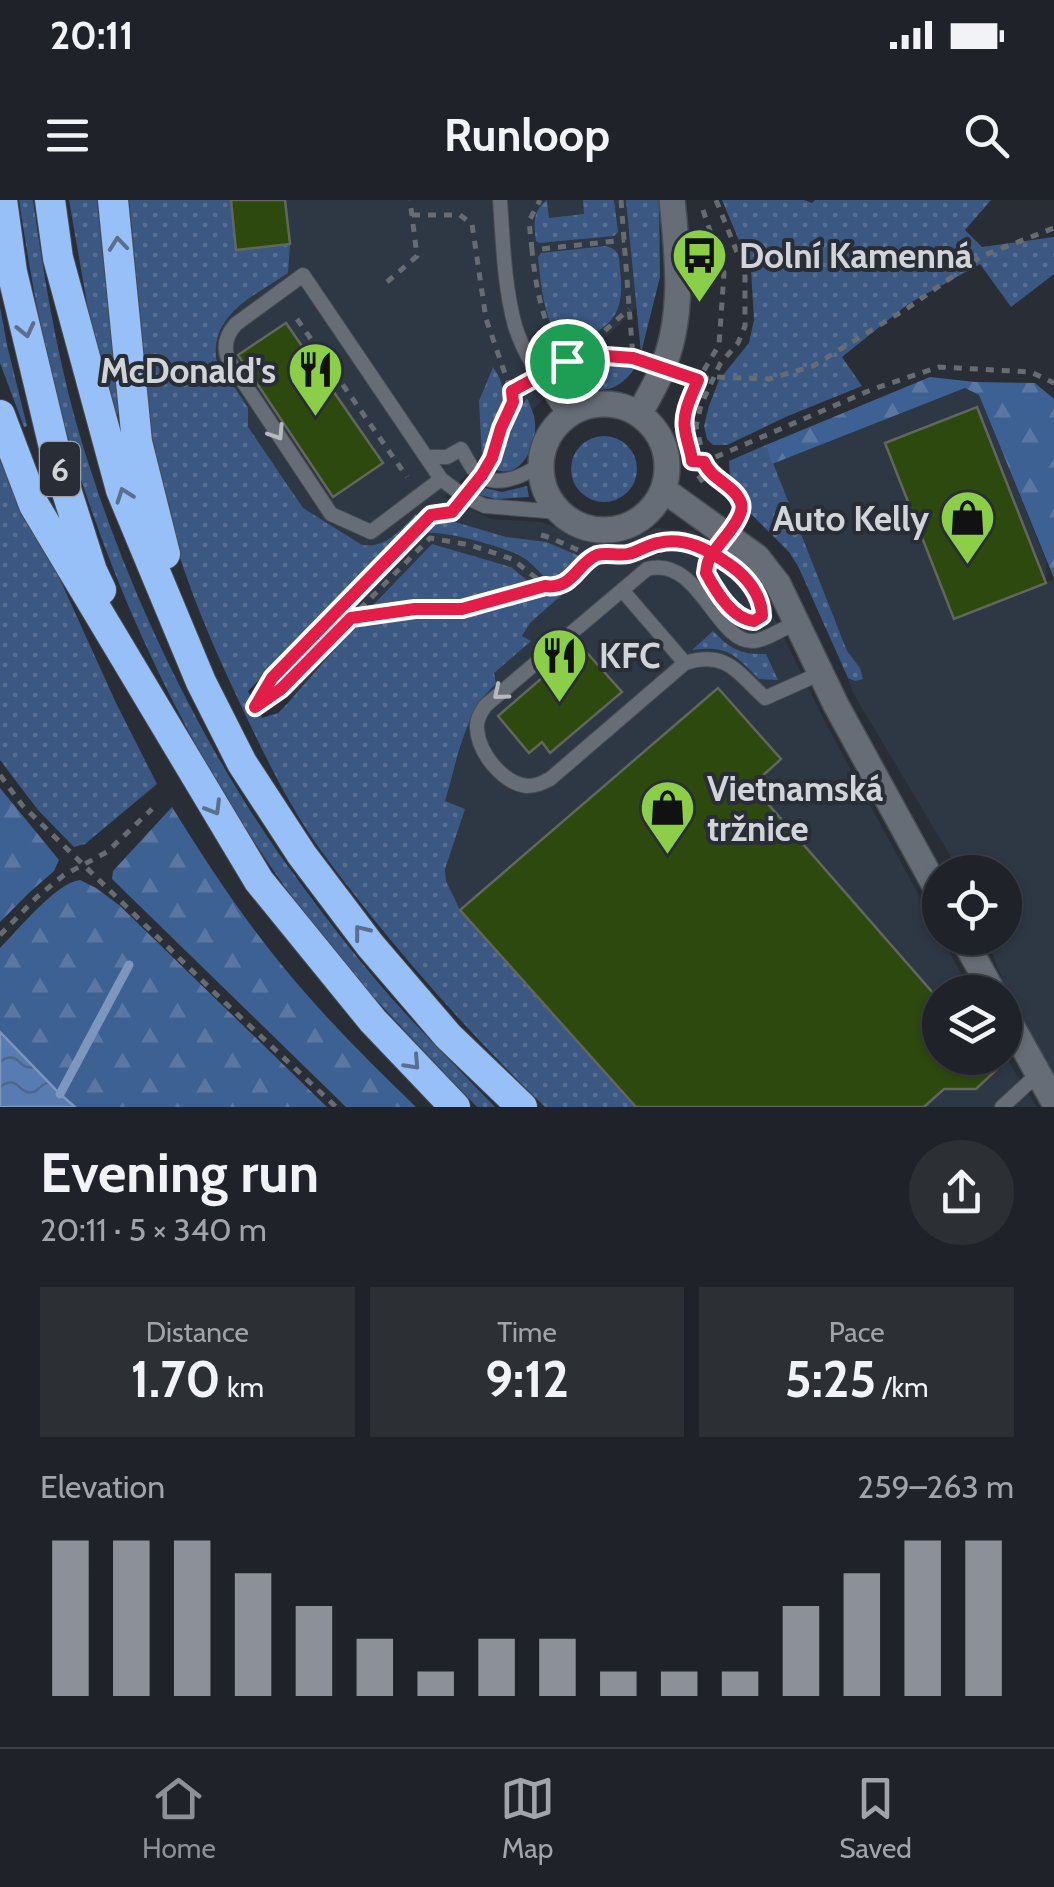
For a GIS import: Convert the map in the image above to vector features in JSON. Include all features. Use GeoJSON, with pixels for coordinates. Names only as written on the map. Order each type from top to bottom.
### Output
{"type":"FeatureCollection","features":[{"type":"Feature","properties":{"kind":"highway","name":"6"},"geometry":{"type":"LineString","coordinates":[[2,200],[12,272],[58,464],[92,571],[164,724],[259,881],[373,1020],[454,1107]]}},
{"type":"Feature","properties":{"kind":"highway","name":"6"},"geometry":{"type":"LineString","coordinates":[[50,200],[58,258],[122,490],[201,682],[242,763],[302,856],[370,944],[448,1036],[522,1107]]}},
{"type":"Feature","properties":{"kind":"highway"},"geometry":{"type":"LineString","coordinates":[[113,200],[138,442],[201,682]]}},
{"type":"Feature","properties":{"kind":"highway"},"geometry":{"type":"LineString","coordinates":[[0,415],[34,504],[164,724]]}},
{"type":"Feature","properties":{"kind":"street"},"geometry":{"type":"LineString","coordinates":[[640,414],[663,368],[676,316],[679,267],[672,200]]}},
{"type":"Feature","properties":{"kind":"street"},"geometry":{"type":"LineString","coordinates":[[602,403],[621,405],[640,414],[655,428],[665,448],[668,469],[664,490],[644,516],[616,530],[594,530],[574,522],[560,512],[542,482],[544,447],[552,431],[565,416],[602,403]]}},
{"type":"Feature","properties":{"kind":"street"},"geometry":{"type":"LineString","coordinates":[[664,490],[757,557],[778,584],[922,861]]}},
{"type":"Feature","properties":{"kind":"street"},"geometry":{"type":"LineString","coordinates":[[1022,1045],[1054,1102]]}},
{"type":"Feature","properties":{"kind":"lane"},"geometry":{"type":"LineString","coordinates":[[500,200],[507,284],[516,329],[539,376],[565,416]]}},
{"type":"Feature","properties":{"kind":"lane"},"geometry":{"type":"LineString","coordinates":[[441,479],[371,532],[331,514],[228,359],[226,341],[236,324],[303,275],[441,479],[464,497],[485,506],[560,512]]}},
{"type":"Feature","properties":{"kind":"lane"},"geometry":{"type":"LineString","coordinates":[[426,457],[447,457],[461,449],[476,473],[496,480],[514,479],[541,464]]}},
{"type":"Feature","properties":{"kind":"lane"},"geometry":{"type":"LineString","coordinates":[[797,622],[755,642],[744,639],[733,632],[682,575],[657,566],[647,569],[486,706],[477,728],[483,751],[511,781],[538,785],[684,663],[720,660],[765,698],[821,673]]}},
{"type":"Feature","properties":{"kind":"lane"},"geometry":{"type":"LineString","coordinates":[[622,590],[684,663]]}},
{"type":"Feature","properties":{"kind":"lane"},"geometry":{"type":"LineString","coordinates":[[1002,1107],[1038,1074]]}},
{"type":"Feature","properties":{"kind":"path"},"geometry":{"type":"LineString","coordinates":[[387,282],[417,256],[410,200]]}},
{"type":"Feature","properties":{"kind":"path"},"geometry":{"type":"LineString","coordinates":[[540,200],[529,221],[535,276],[545,323],[567,361]]}},
{"type":"Feature","properties":{"kind":"path"},"geometry":{"type":"LineString","coordinates":[[621,200],[633,358]]}},
{"type":"Feature","properties":{"kind":"path"},"geometry":{"type":"LineString","coordinates":[[701,200],[724,274],[719,345],[698,380],[687,409],[685,430],[692,461],[704,462],[873,389],[939,367],[1032,372],[1054,383]]}},
{"type":"Feature","properties":{"kind":"path"},"geometry":{"type":"LineString","coordinates":[[351,618],[415,609],[462,609],[545,586],[558,586],[597,555],[628,554],[660,542],[698,544],[713,554],[741,514],[742,506],[734,492],[712,475],[704,462],[696,426],[720,364],[738,344],[745,326],[747,300],[745,272],[716,200]]}},
{"type":"Feature","properties":{"kind":"path"},"geometry":{"type":"LineString","coordinates":[[412,215],[460,215],[472,224],[486,318],[513,402],[482,475]]}},
{"type":"Feature","properties":{"kind":"path"},"geometry":{"type":"LineString","coordinates":[[579,354],[633,358],[698,380],[714,376],[769,379],[813,366],[982,256],[1054,228]]}},
{"type":"Feature","properties":{"kind":"path"},"geometry":{"type":"LineString","coordinates":[[532,250],[625,240]]}},
{"type":"Feature","properties":{"kind":"path"},"geometry":{"type":"LineString","coordinates":[[512,391],[579,354],[630,308]]}},
{"type":"Feature","properties":{"kind":"path"},"geometry":{"type":"LineString","coordinates":[[296,320],[420,495]]}},
{"type":"Feature","properties":{"kind":"path"},"geometry":{"type":"LineString","coordinates":[[464,497],[452,512],[431,515],[272,678],[255,707],[281,689],[430,538],[470,545],[512,559],[545,586]]}},
{"type":"Feature","properties":{"kind":"path"},"geometry":{"type":"LineString","coordinates":[[0,775],[22,805],[336,1107]]}},
{"type":"Feature","properties":{"kind":"path"},"geometry":{"type":"LineString","coordinates":[[0,934],[64,875],[107,852],[152,809]]}},
{"type":"Feature","properties":{"kind":"shaded area"},"geometry":{"type":"Polygon","coordinates":[[[19,200],[33,200],[56,338],[92,474],[131,580],[180,687],[238,790],[319,909],[390,996],[495,1107],[477,1107],[335,952],[256,844],[190,734],[134,618],[87,498],[46,349],[19,200]]]}},
{"type":"Feature","properties":{"kind":"shaded area"},"geometry":{"type":"Polygon","coordinates":[[[69,200],[97,200],[119,412],[115,418],[92,332],[69,200]]]}},
{"type":"Feature","properties":{"kind":"shaded area"},"geometry":{"type":"Polygon","coordinates":[[[129,200],[231,200],[237,250],[290,244],[288,273],[228,317],[217,343],[216,359],[248,408],[248,427],[303,508],[362,545],[386,541],[416,514],[418,520],[248,691],[262,718],[278,713],[287,704],[432,544],[511,567],[540,591],[556,593],[574,584],[530,623],[522,636],[531,641],[494,673],[496,684],[469,723],[445,801],[465,809],[445,869],[446,881],[461,912],[635,1107],[545,1107],[391,941],[319,848],[283,790],[206,628],[168,517],[154,460],[129,200]]]}},
{"type":"Feature","properties":{"kind":"shaded area"},"geometry":{"type":"Polygon","coordinates":[[[191,200],[650,200],[638,306],[444,497],[491,519],[541,522],[607,545],[656,528],[693,531],[753,574],[824,720],[922,901],[922,955],[951,955],[962,975],[922,975],[922,1075],[1017,1075],[1037,1107],[597,1107],[502,1004],[446,881],[441,814],[463,738],[299,714],[270,652],[237,534],[191,200]]]}},
{"type":"Feature","properties":{"kind":"shaded area"},"geometry":{"type":"Polygon","coordinates":[[[547,200],[549,218],[584,214],[583,200],[614,200],[618,232],[614,236],[539,243],[535,219],[547,200]]]}},
{"type":"Feature","properties":{"kind":"shaded area"},"geometry":{"type":"Polygon","coordinates":[[[626,200],[659,200],[660,277],[641,353],[626,200]]]}},
{"type":"Feature","properties":{"kind":"shaded area"},"geometry":{"type":"Polygon","coordinates":[[[722,200],[991,200],[965,230],[982,247],[1054,237],[1054,274],[1011,307],[980,264],[908,304],[842,357],[862,386],[727,445],[713,445],[704,426],[709,406],[719,380],[749,343],[754,320],[751,269],[722,200]]]}},
{"type":"Feature","properties":{"kind":"shaded area"},"geometry":{"type":"Polygon","coordinates":[[[605,246],[614,249],[619,257],[621,286],[617,310],[596,333],[571,349],[564,349],[548,317],[538,257],[541,253],[605,246]]]}},
{"type":"Feature","properties":{"kind":"shaded area"},"geometry":{"type":"Polygon","coordinates":[[[0,307],[27,426],[24,427],[0,363],[0,307]]]}},
{"type":"Feature","properties":{"kind":"shaded area"},"geometry":{"type":"Polygon","coordinates":[[[593,362],[635,368],[619,384],[602,390],[583,386],[565,372],[593,362]]]}},
{"type":"Feature","properties":{"kind":"shaded area"},"geometry":{"type":"Polygon","coordinates":[[[493,367],[503,397],[482,458],[479,401],[493,367]]]}},
{"type":"Feature","properties":{"kind":"shaded area"},"geometry":{"type":"Polygon","coordinates":[[[965,388],[979,395],[1047,563],[1046,582],[1054,580],[1054,1074],[1022,1021],[1022,975],[1001,975],[993,955],[1022,955],[1022,855],[950,855],[853,693],[772,464],[965,388]]]}},
{"type":"Feature","properties":{"kind":"shaded area"},"geometry":{"type":"Polygon","coordinates":[[[527,398],[535,422],[530,451],[512,470],[493,469],[515,417],[527,398]]]}},
{"type":"Feature","properties":{"kind":"shaded area"},"geometry":{"type":"Polygon","coordinates":[[[604,436],[617,438],[627,446],[635,456],[635,482],[627,492],[617,500],[604,502],[591,500],[581,492],[573,482],[571,469],[573,456],[581,446],[591,438],[604,436]]]}},
{"type":"Feature","properties":{"kind":"shaded area"},"geometry":{"type":"Polygon","coordinates":[[[766,445],[847,651],[863,679],[848,678],[798,566],[748,511],[743,493],[730,479],[729,461],[766,445]]]}},
{"type":"Feature","properties":{"kind":"shaded area"},"geometry":{"type":"Polygon","coordinates":[[[0,447],[157,784],[85,844],[74,847],[38,810],[0,760],[0,447]]]}},
{"type":"Feature","properties":{"kind":"shaded area"},"geometry":{"type":"Polygon","coordinates":[[[527,486],[529,497],[496,499],[479,495],[485,488],[502,492],[527,486]]]}},
{"type":"Feature","properties":{"kind":"shaded area"},"geometry":{"type":"Polygon","coordinates":[[[437,520],[506,537],[546,542],[582,557],[559,578],[547,579],[514,553],[459,537],[425,533],[437,520]]]}},
{"type":"Feature","properties":{"kind":"shaded area"},"geometry":{"type":"Polygon","coordinates":[[[713,631],[736,650],[766,654],[778,680],[759,679],[737,658],[723,651],[692,650],[713,631]]]}},
{"type":"Feature","properties":{"kind":"green space"},"geometry":{"type":"Polygon","coordinates":[[[930,377],[1035,383],[1054,399],[1054,578],[979,395],[965,388],[772,464],[766,445],[930,377]]]}},
{"type":"Feature","properties":{"kind":"green space"},"geometry":{"type":"Polygon","coordinates":[[[0,788],[59,860],[54,871],[0,922],[0,788]]]}},
{"type":"Feature","properties":{"kind":"green space"},"geometry":{"type":"Polygon","coordinates":[[[172,807],[236,904],[289,974],[416,1107],[346,1107],[112,879],[113,871],[172,807]]]}},
{"type":"Feature","properties":{"kind":"green space"},"geometry":{"type":"Polygon","coordinates":[[[80,880],[119,905],[327,1107],[75,1107],[60,1094],[0,1032],[0,948],[49,898],[80,880]]]}},
{"type":"Feature","properties":{"kind":"water"},"geometry":{"type":"Polygon","coordinates":[[[0,1032],[60,1094],[75,1107],[0,1107],[0,1032]]]}},
{"type":"Feature","properties":{"kind":"building"},"geometry":{"type":"Polygon","coordinates":[[[231,200],[285,200],[290,244],[236,250],[231,200]]]}},
{"type":"Feature","properties":{"kind":"building","name":"McDonald's"},"geometry":{"type":"Polygon","coordinates":[[[286,323],[383,463],[333,497],[238,355],[286,323]]]}},
{"type":"Feature","properties":{"kind":"building"},"geometry":{"type":"Polygon","coordinates":[[[977,407],[1046,583],[954,619],[885,443],[977,407]]]}},
{"type":"Feature","properties":{"kind":"building","name":"KFC"},"geometry":{"type":"Polygon","coordinates":[[[580,645],[622,692],[550,753],[542,742],[529,753],[498,716],[580,645]]]}},
{"type":"Feature","properties":{"kind":"building","name":"Vietnamská tržnice"},"geometry":{"type":"Polygon","coordinates":[[[718,688],[781,759],[760,778],[777,798],[769,805],[922,980],[922,1075],[991,1075],[976,1089],[944,1089],[924,1107],[636,1107],[460,910],[718,688]]]}},
{"type":"Feature","properties":{"kind":"waterway"},"geometry":{"type":"LineString","coordinates":[[60,1094],[129,965]]}},
{"type":"Feature","properties":{"kind":"place","name":"Dolní Kamenná"},"geometry":{"type":"Point","coordinates":[700,304]}},
{"type":"Feature","properties":{"kind":"place","name":"McDonald's"},"geometry":{"type":"Point","coordinates":[315,419]}},
{"type":"Feature","properties":{"kind":"place","name":"Auto Kelly"},"geometry":{"type":"Point","coordinates":[968,567]}},
{"type":"Feature","properties":{"kind":"place","name":"KFC"},"geometry":{"type":"Point","coordinates":[560,704]}},
{"type":"Feature","properties":{"kind":"place","name":"Vietnamská tržnice"},"geometry":{"type":"Point","coordinates":[668,857]}},
{"type":"Feature","properties":{"kind":"route"},"geometry":{"type":"LineString","coordinates":[[567,361],[512,391],[513,402],[492,458],[452,512],[431,515],[272,678],[255,707],[281,689],[351,618],[415,609],[462,609],[545,586],[558,586],[597,555],[628,554],[660,542],[698,544],[713,554],[729,564],[744,575],[754,590],[762,616],[754,621],[745,620],[732,610],[706,573],[708,560],[713,554],[741,514],[742,506],[734,492],[712,475],[704,462],[692,461],[685,418],[698,380],[633,358],[579,354],[567,361]]}}]}
